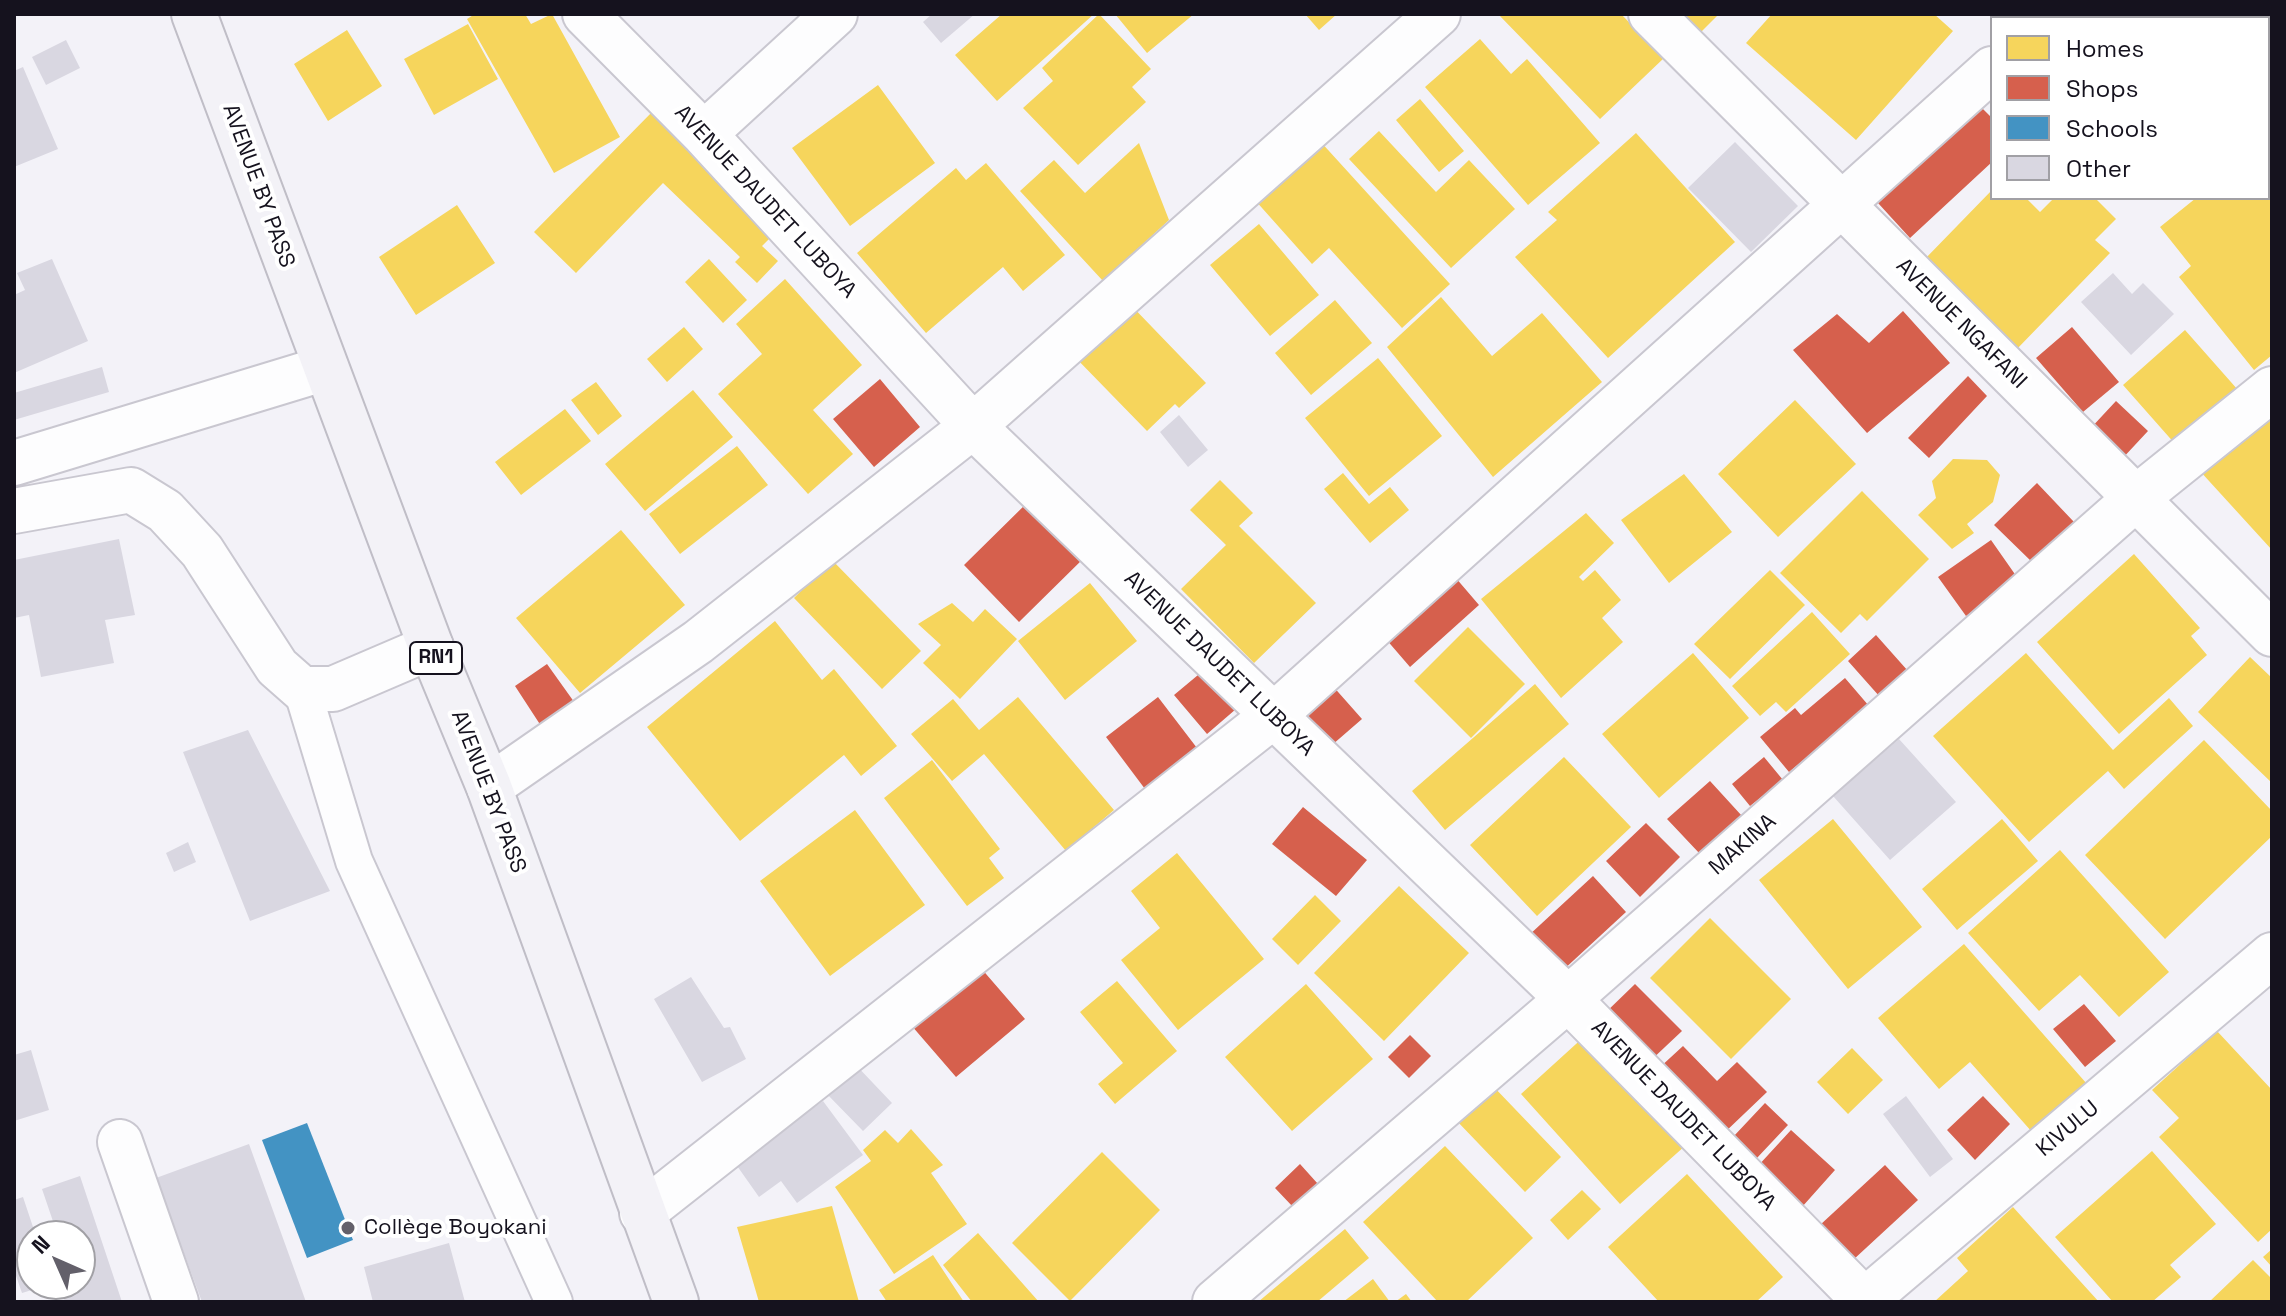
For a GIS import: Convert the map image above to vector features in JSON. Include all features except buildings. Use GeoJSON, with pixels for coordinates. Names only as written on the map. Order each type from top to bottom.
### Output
{"type":"FeatureCollection","features":[{"type":"Feature","properties":{"kind":"highway","name":"AVENUE BY PASS"},"geometry":{"type":"LineString","coordinates":[[194,14],[431,647],[489,787],[676,1302]]}},
{"type":"Feature","properties":{"kind":"street","name":"AVENUE DAUDET LUBOYA"},"geometry":{"type":"LineString","coordinates":[[585,14],[704,134],[973,426],[1568,999],[1865,1302]]}},
{"type":"Feature","properties":{"kind":"street"},"geometry":{"type":"LineString","coordinates":[[704,134],[835,14]]}},
{"type":"Feature","properties":{"kind":"street"},"geometry":{"type":"LineString","coordinates":[[489,787],[698,642],[973,426],[1438,14]]}},
{"type":"Feature","properties":{"kind":"street","name":"AVENUE NGAFANI"},"geometry":{"type":"LineString","coordinates":[[1651,14],[2272,634]]}},
{"type":"Feature","properties":{"kind":"street"},"geometry":{"type":"LineString","coordinates":[[642,1213],[1273,716],[1990,71]]}},
{"type":"Feature","properties":{"kind":"street"},"geometry":{"type":"LineString","coordinates":[[14,463],[326,368]]}},
{"type":"Feature","properties":{"kind":"street","name":"MAKINA"},"geometry":{"type":"LineString","coordinates":[[1215,1302],[1568,999],[2135,499],[2272,389]]}},
{"type":"Feature","properties":{"kind":"street"},"geometry":{"type":"LineString","coordinates":[[14,511],[131,490],[165,511],[202,551],[277,667],[302,689],[333,689],[431,647]]}},
{"type":"Feature","properties":{"kind":"street","name":"KIVULU"},"geometry":{"type":"LineString","coordinates":[[1865,1302],[2272,955]]}},
{"type":"Feature","properties":{"kind":"street"},"geometry":{"type":"LineString","coordinates":[[120,1142],[176,1302]]}},
{"type":"Feature","properties":{"kind":"lane"},"geometry":{"type":"LineString","coordinates":[[302,689],[354,861],[554,1302]]}},
{"type":"Feature","properties":{"kind":"place","name":"Collège Boyokani"},"geometry":{"type":"Point","coordinates":[348,1228]}}]}
